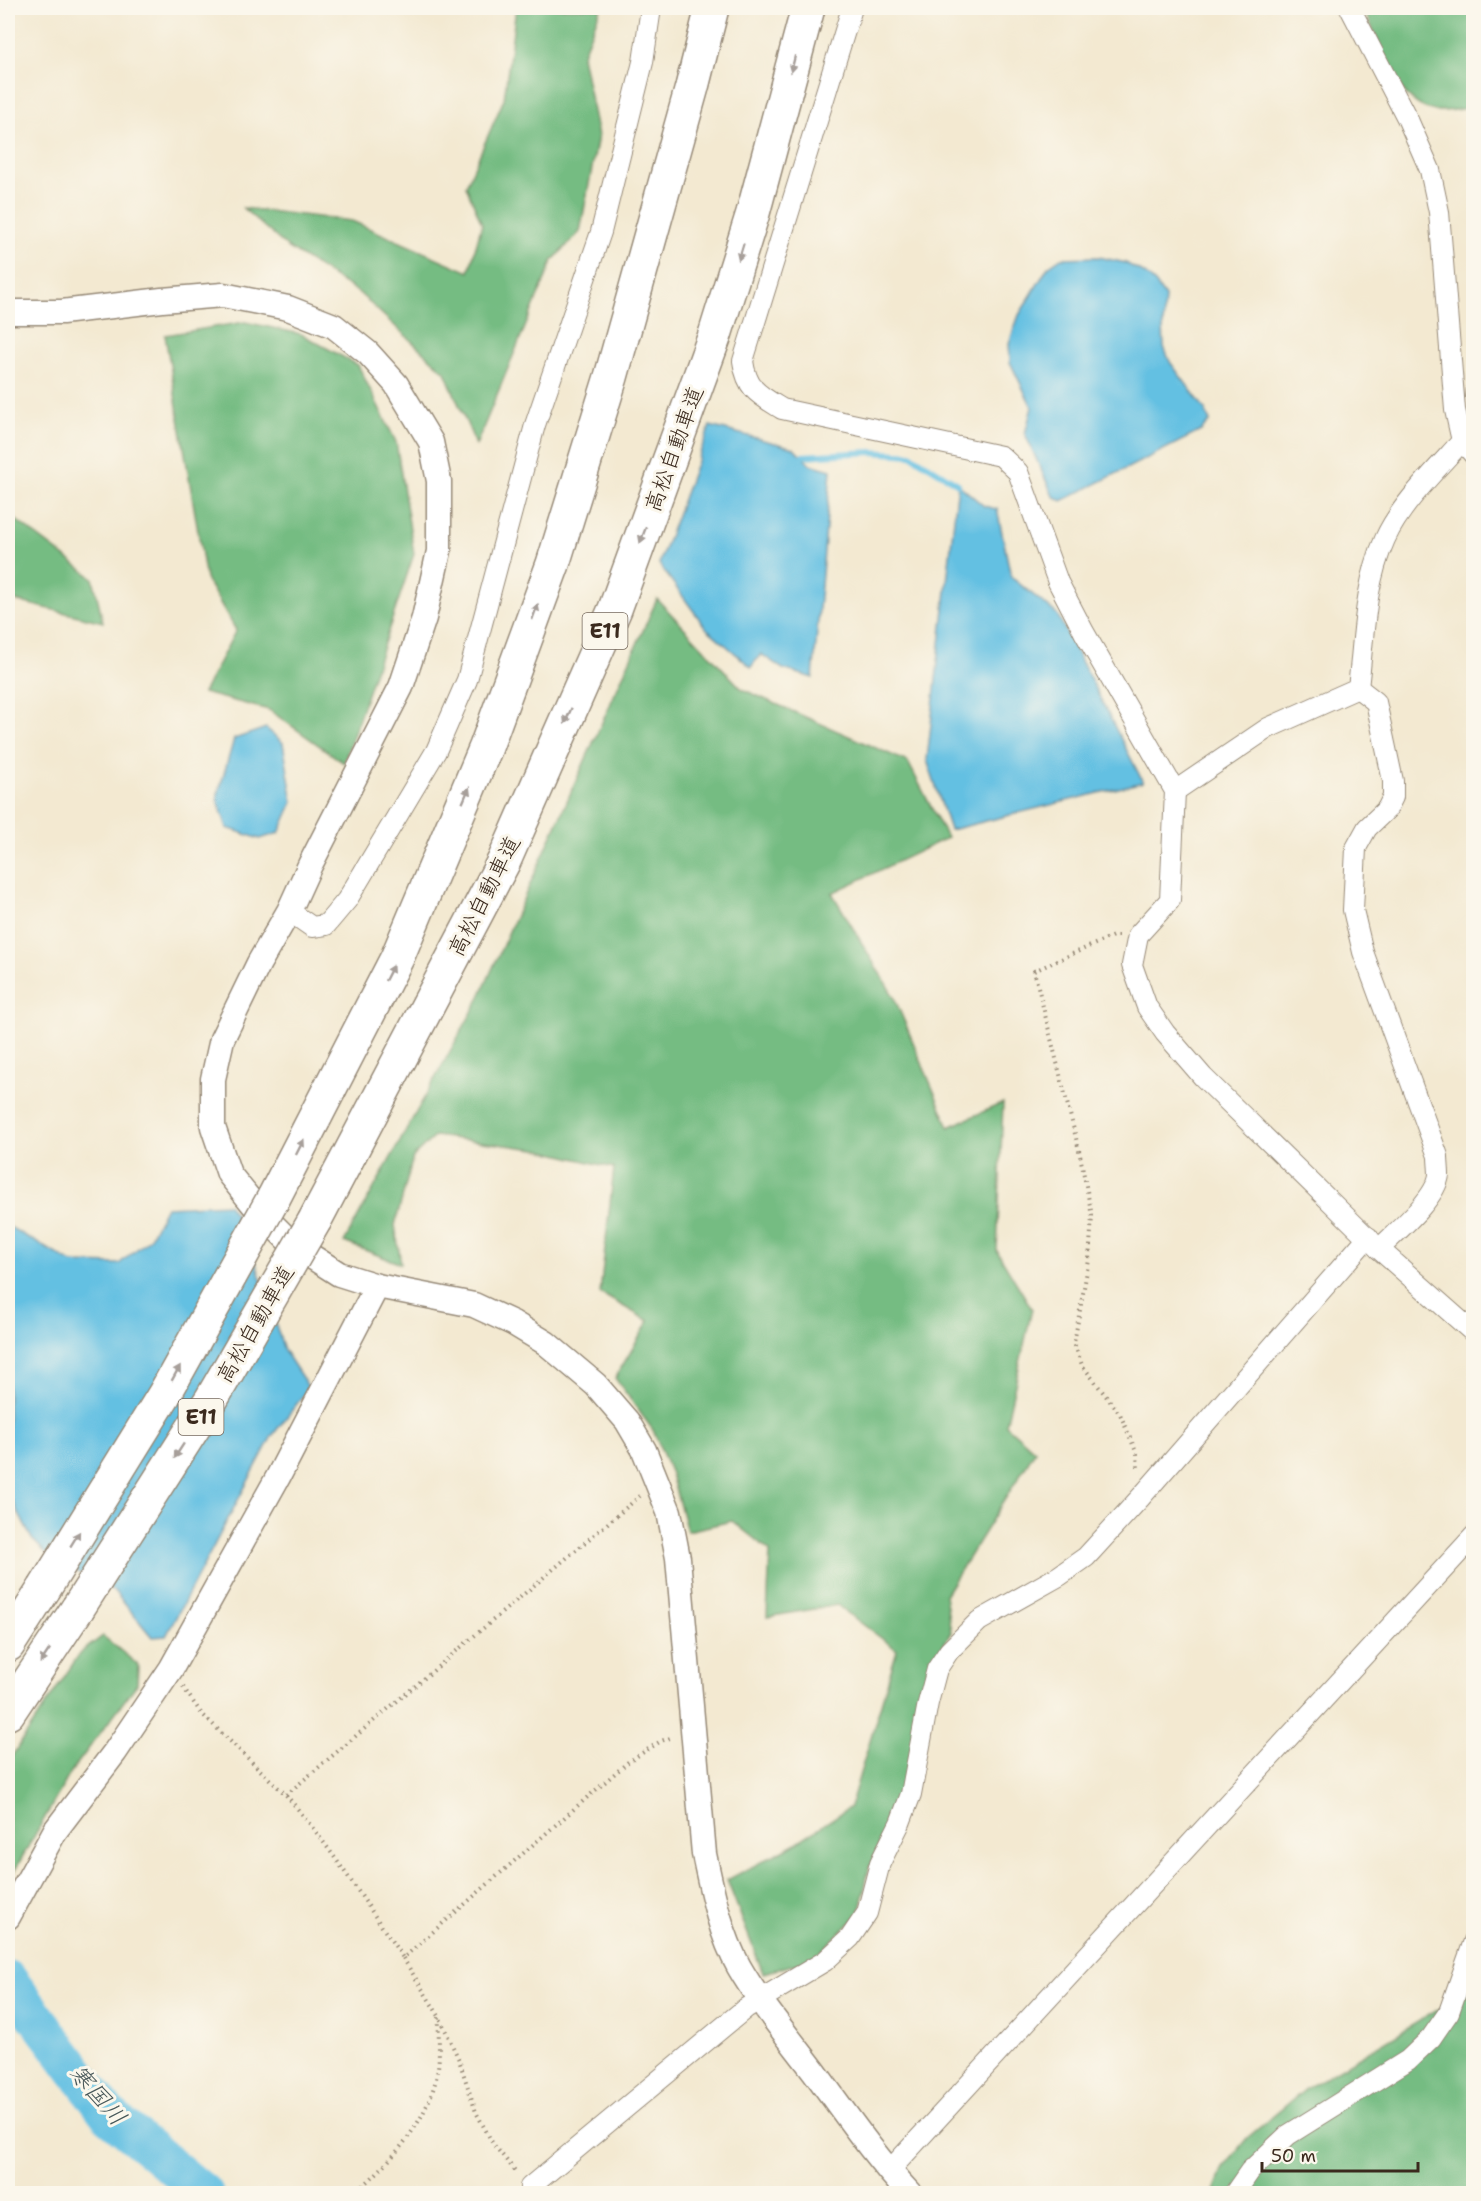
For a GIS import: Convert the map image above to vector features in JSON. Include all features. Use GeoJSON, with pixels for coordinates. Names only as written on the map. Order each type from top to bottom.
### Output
{"type":"FeatureCollection","features":[{"type":"Feature","properties":{"kind":"highway","name":"高松自動車道"},"geometry":{"type":"LineString","coordinates":[[8,1645],[164,1395],[273,1199],[397,958],[486,747],[553,564],[611,377],[693,87],[712,8]]}},
{"type":"Feature","properties":{"kind":"highway","name":"高松自動車道"},"geometry":{"type":"LineString","coordinates":[[8,1713],[212,1400],[315,1220],[504,861],[615,609],[715,335],[753,213],[808,8]]}},
{"type":"Feature","properties":{"kind":"street"},"geometry":{"type":"LineString","coordinates":[[289,911],[312,927],[326,925],[347,900],[436,751],[467,680],[534,425],[601,232],[643,62],[651,8]]}},
{"type":"Feature","properties":{"kind":"street"},"geometry":{"type":"LineString","coordinates":[[852,8],[743,361],[745,377],[756,393],[782,409],[1001,456],[1018,472],[1058,582],[1175,791],[1170,900],[1138,935],[1132,965],[1147,1007],[1165,1033],[1203,1077],[1374,1243],[1473,1333]]}},
{"type":"Feature","properties":{"kind":"street"},"geometry":{"type":"LineString","coordinates":[[1350,8],[1408,120],[1430,170],[1439,212],[1455,410],[1468,448],[1414,493],[1385,537],[1371,577],[1358,688]]}},
{"type":"Feature","properties":{"kind":"street"},"geometry":{"type":"LineString","coordinates":[[8,312],[62,312],[223,295],[288,308],[334,326],[368,353],[396,384],[431,441],[439,481],[438,551],[424,618],[401,687],[222,1039],[213,1079],[213,1127],[229,1174],[258,1210],[292,1244],[339,1274],[377,1286],[474,1305],[513,1323],[546,1342],[596,1385],[627,1421],[644,1450],[669,1512],[678,1558],[704,1854],[712,1893],[723,1929],[738,1966],[899,2186],[1473,1536]]}},
{"type":"Feature","properties":{"kind":"street"},"geometry":{"type":"LineString","coordinates":[[1175,791],[1268,728],[1358,688]]}},
{"type":"Feature","properties":{"kind":"street"},"geometry":{"type":"LineString","coordinates":[[532,2190],[760,1998],[825,1961],[850,1938],[867,1913],[880,1863],[900,1823],[911,1794],[928,1703],[937,1669],[949,1651],[979,1621],[1059,1576],[1086,1557],[1374,1243],[1419,1209],[1433,1191],[1439,1176],[1438,1156],[1363,952],[1353,910],[1356,848],[1367,828],[1387,808],[1393,797],[1393,782],[1376,702],[1358,688]]}},
{"type":"Feature","properties":{"kind":"street"},"geometry":{"type":"LineString","coordinates":[[8,1917],[55,1831],[115,1752],[171,1669],[278,1477],[377,1286]]}},
{"type":"Feature","properties":{"kind":"street"},"geometry":{"type":"LineString","coordinates":[[1234,2193],[1250,2171],[1288,2135],[1408,2060],[1431,2038],[1449,2013],[1473,1941]]}},
{"type":"Feature","properties":{"kind":"path"},"geometry":{"type":"LineString","coordinates":[[1138,935],[1113,936],[1034,970],[1079,1150],[1092,1216],[1089,1260],[1074,1343],[1082,1365],[1120,1414],[1137,1454],[1141,1497]]}},
{"type":"Feature","properties":{"kind":"path"},"geometry":{"type":"LineString","coordinates":[[286,1795],[639,1496],[659,1487]]}},
{"type":"Feature","properties":{"kind":"path"},"geometry":{"type":"LineString","coordinates":[[171,1669],[201,1713],[286,1795],[315,1829],[337,1860],[439,2016],[459,2060],[476,2112],[492,2144],[532,2190]]}},
{"type":"Feature","properties":{"kind":"path"},"geometry":{"type":"LineString","coordinates":[[403,1958],[628,1762],[661,1741],[693,1732]]}},
{"type":"Feature","properties":{"kind":"path"},"geometry":{"type":"LineString","coordinates":[[354,2193],[390,2158],[418,2124],[431,2098],[438,2067],[439,2016]]}},
{"type":"Feature","properties":{"kind":"green space"},"geometry":{"type":"Polygon","coordinates":[[[516,8],[601,8],[582,56],[598,136],[580,232],[553,260],[476,445],[445,372],[358,292],[287,247],[243,208],[352,221],[469,272],[482,224],[466,186],[504,99],[516,8]]]}},
{"type":"Feature","properties":{"kind":"green space"},"geometry":{"type":"Polygon","coordinates":[[[1363,8],[1473,8],[1473,107],[1436,111],[1418,104],[1406,94],[1389,67],[1363,8]]]}},
{"type":"Feature","properties":{"kind":"green space"},"geometry":{"type":"Polygon","coordinates":[[[245,322],[301,334],[358,365],[396,442],[414,554],[344,763],[269,710],[203,693],[236,630],[206,579],[165,335],[245,322]]]}},
{"type":"Feature","properties":{"kind":"green space"},"geometry":{"type":"Polygon","coordinates":[[[8,514],[93,578],[103,622],[8,599],[8,514]]]}},
{"type":"Feature","properties":{"kind":"green space"},"geometry":{"type":"Polygon","coordinates":[[[657,599],[742,689],[908,762],[947,838],[832,893],[894,997],[949,1127],[1003,1103],[997,1251],[1032,1309],[1006,1425],[1035,1451],[945,1595],[951,1632],[928,1671],[903,1789],[869,1868],[859,1915],[811,1960],[763,1973],[727,1880],[793,1845],[850,1807],[897,1650],[837,1605],[767,1617],[770,1551],[732,1521],[687,1531],[671,1474],[653,1430],[615,1378],[649,1321],[600,1293],[614,1168],[536,1149],[435,1136],[413,1157],[395,1225],[401,1264],[344,1242],[478,1001],[657,599]]]}},
{"type":"Feature","properties":{"kind":"green space"},"geometry":{"type":"Polygon","coordinates":[[[103,1636],[138,1665],[137,1684],[71,1772],[8,1882],[8,1762],[80,1653],[103,1636]]]}},
{"type":"Feature","properties":{"kind":"green space"},"geometry":{"type":"Polygon","coordinates":[[[1473,1989],[1473,2193],[1213,2194],[1223,2168],[1247,2138],[1307,2088],[1473,1989]]]}},
{"type":"Feature","properties":{"kind":"water"},"geometry":{"type":"Polygon","coordinates":[[[1099,257],[1126,263],[1145,274],[1165,297],[1164,347],[1170,362],[1204,408],[1210,421],[1201,431],[1062,501],[1053,496],[1025,434],[1032,407],[1010,362],[1009,343],[1019,315],[1048,267],[1061,258],[1099,257]]]}},
{"type":"Feature","properties":{"kind":"water"},"geometry":{"type":"Polygon","coordinates":[[[710,426],[794,448],[810,464],[831,470],[813,678],[783,669],[761,654],[751,667],[706,628],[659,564],[710,426]]]}},
{"type":"Feature","properties":{"kind":"water"},"geometry":{"type":"Polygon","coordinates":[[[958,484],[984,506],[997,509],[1011,577],[1057,614],[1143,782],[950,830],[927,760],[958,484]]]}},
{"type":"Feature","properties":{"kind":"water"},"geometry":{"type":"Polygon","coordinates":[[[266,728],[283,743],[293,802],[279,833],[260,839],[227,828],[217,798],[234,739],[266,728]]]}},
{"type":"Feature","properties":{"kind":"water"},"geometry":{"type":"Polygon","coordinates":[[[228,1204],[245,1229],[284,1350],[309,1388],[272,1436],[166,1636],[152,1637],[114,1591],[51,1558],[32,1539],[8,1493],[8,1226],[72,1263],[119,1264],[149,1239],[166,1207],[228,1204]]]}},
{"type":"Feature","properties":{"kind":"waterway"},"geometry":{"type":"LineString","coordinates":[[802,456],[872,452],[911,455],[958,484]]}},
{"type":"Feature","properties":{"kind":"waterway","name":"寒国川"},"geometry":{"type":"LineString","coordinates":[[8,1979],[108,2114],[205,2194]]}}]}
